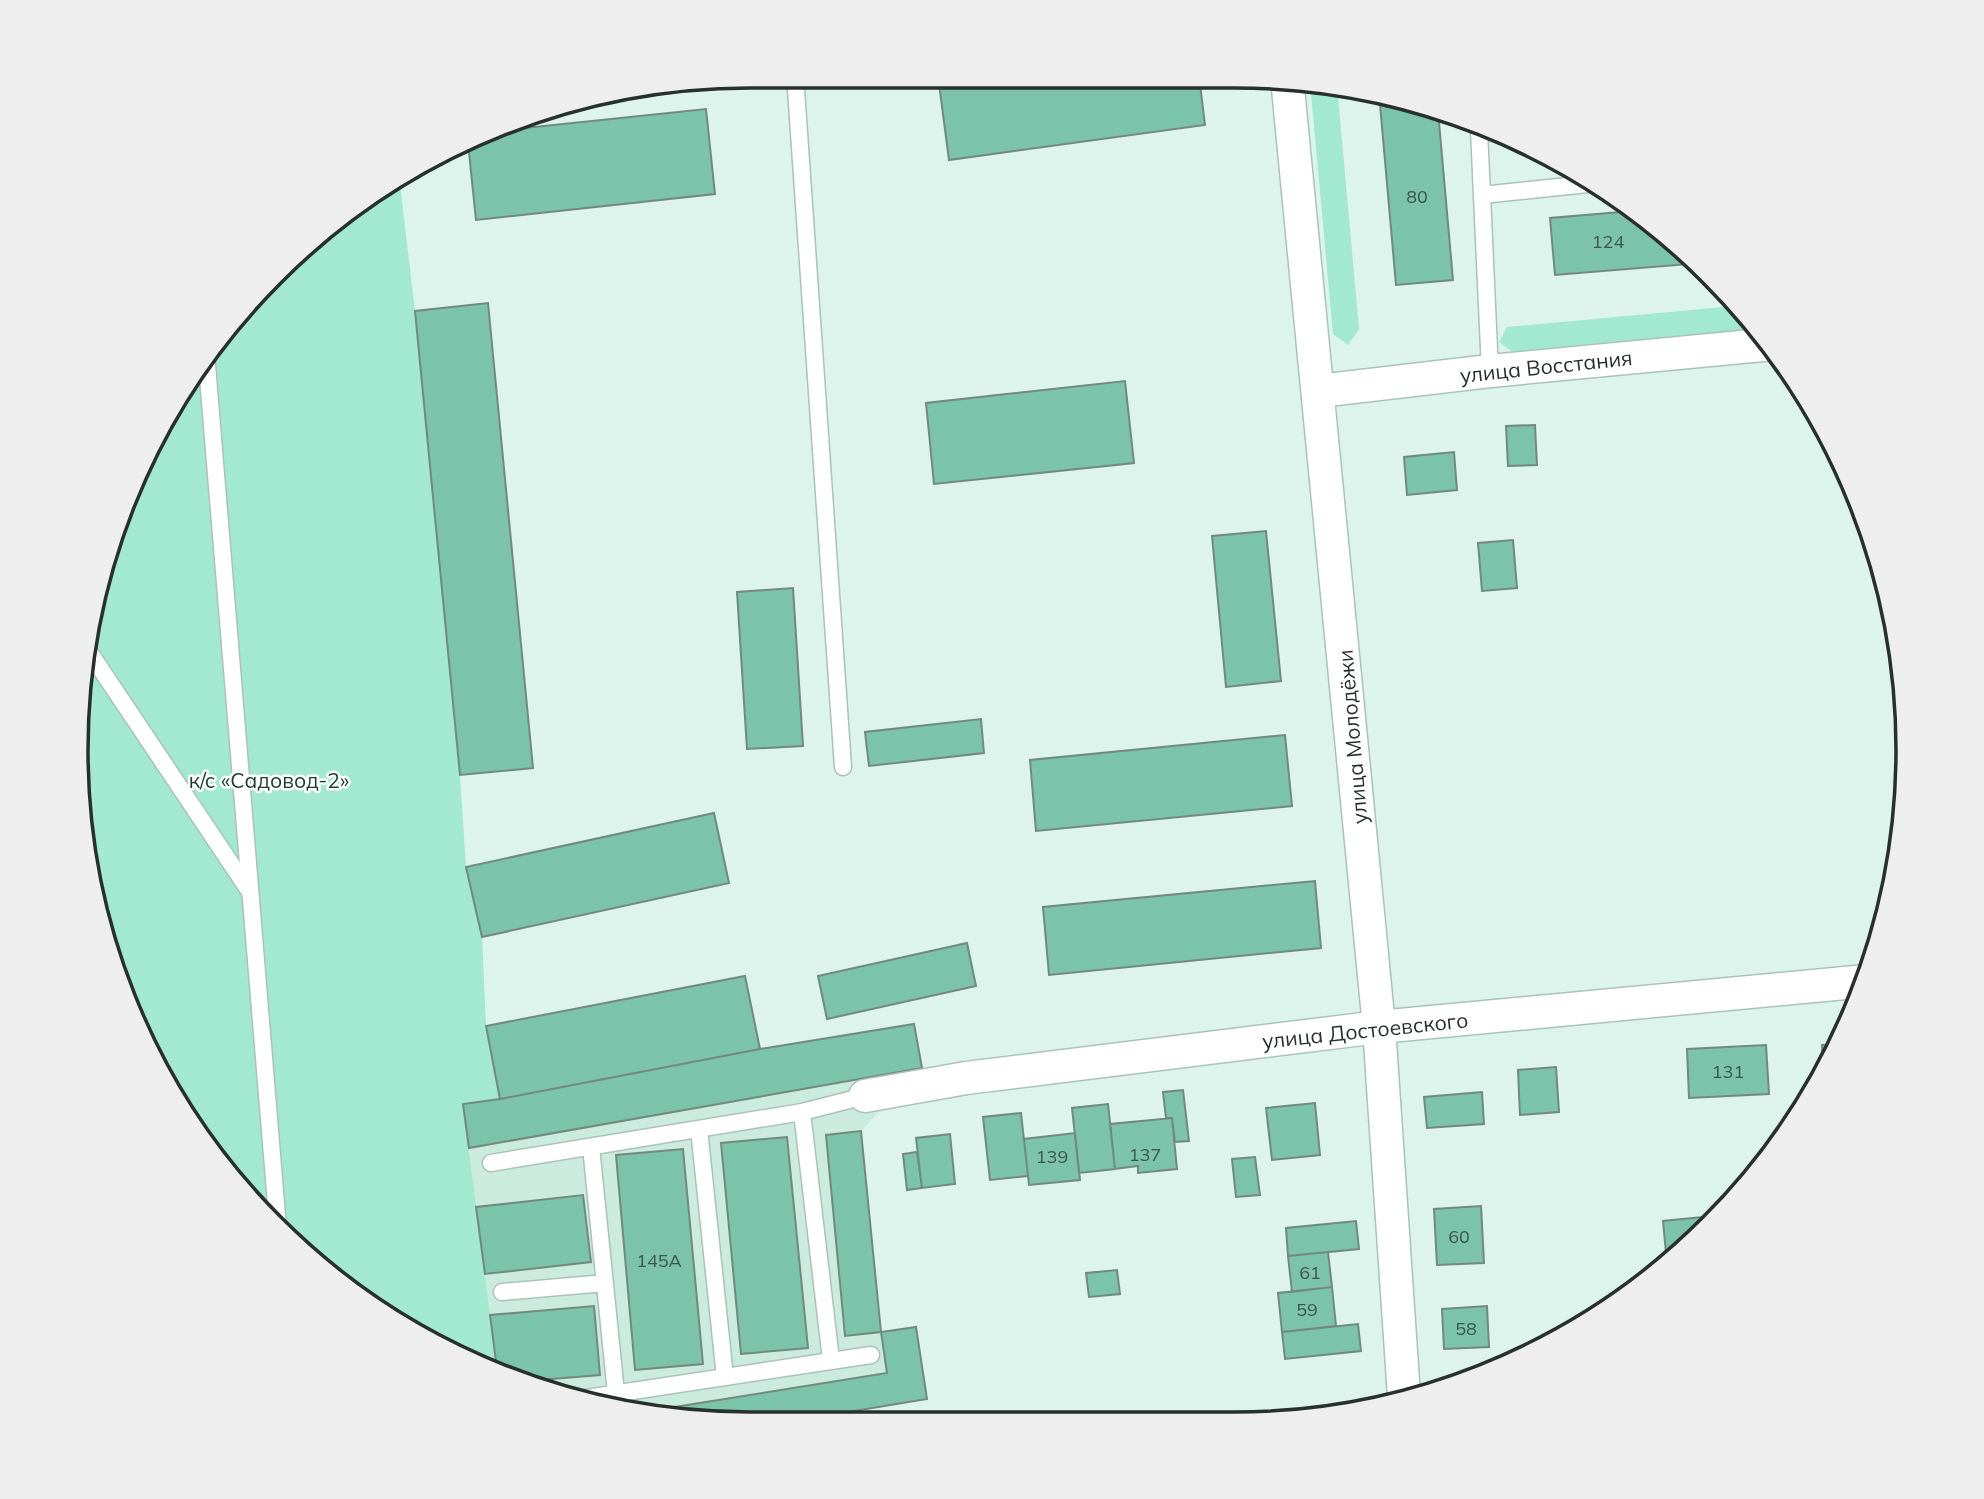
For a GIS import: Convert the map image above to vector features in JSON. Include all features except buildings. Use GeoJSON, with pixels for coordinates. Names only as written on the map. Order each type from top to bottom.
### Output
{"type":"FeatureCollection","features":[{"type":"Feature","properties":{"kind":"street","name":"улица Молодёжи"},"geometry":{"type":"LineString","coordinates":[[1288,90],[1379,1027],[1404,1390]]}},
{"type":"Feature","properties":{"kind":"street","name":"улица Восстания"},"geometry":{"type":"LineString","coordinates":[[1319,391],[1489,371],[1759,345]]}},
{"type":"Feature","properties":{"kind":"street","name":"улица Достоевского"},"geometry":{"type":"LineString","coordinates":[[865,1096],[966,1078],[1379,1027],[1854,982]]}},
{"type":"Feature","properties":{"kind":"lane"},"geometry":{"type":"LineString","coordinates":[[796,88],[843,767]]}},
{"type":"Feature","properties":{"kind":"lane"},"geometry":{"type":"LineString","coordinates":[[1479,135],[1489,371]]}},
{"type":"Feature","properties":{"kind":"lane"},"geometry":{"type":"LineString","coordinates":[[1482,195],[1580,185]]}},
{"type":"Feature","properties":{"kind":"lane"},"geometry":{"type":"LineString","coordinates":[[207,370],[277,1213]]}},
{"type":"Feature","properties":{"kind":"lane"},"geometry":{"type":"LineString","coordinates":[[94,659],[250,894]]}},
{"type":"Feature","properties":{"kind":"lane"},"geometry":{"type":"LineString","coordinates":[[491,1163],[802,1112],[865,1096]]}},
{"type":"Feature","properties":{"kind":"lane"},"geometry":{"type":"LineString","coordinates":[[802,1112],[831,1360]]}},
{"type":"Feature","properties":{"kind":"lane"},"geometry":{"type":"LineString","coordinates":[[699,1129],[725,1377]]}},
{"type":"Feature","properties":{"kind":"lane"},"geometry":{"type":"LineString","coordinates":[[592,1147],[616,1393]]}},
{"type":"Feature","properties":{"kind":"lane"},"geometry":{"type":"LineString","coordinates":[[502,1292],[605,1283]]}},
{"type":"Feature","properties":{"kind":"lane"},"geometry":{"type":"LineString","coordinates":[[603,1395],[871,1355]]}},
{"type":"Feature","properties":{"kind":"shaded area"},"geometry":{"type":"Polygon","coordinates":[[[914,1024],[922,1068],[861,1131],[881,1332],[916,1327],[927,1399],[848,1412],[706,1410],[620,1399],[578,1389],[496,1361],[463,1104],[760,1049],[914,1024]]]}},
{"type":"Feature","properties":{"kind":"green space"},"geometry":{"type":"Polygon","coordinates":[[[1311,92],[1338,96],[1359,329],[1348,345],[1333,334],[1311,92]]]}},
{"type":"Feature","properties":{"kind":"green space","name":"к/с «Садовод-2»"},"geometry":{"type":"Polygon","coordinates":[[[400,187],[460,775],[466,867],[482,937],[486,1026],[500,1099],[463,1104],[496,1361],[418,1323],[346,1275],[281,1218],[224,1153],[176,1080],[138,1003],[110,921],[100,879],[89,793],[89,706],[100,620],[110,578],[138,496],[176,418],[224,346],[281,281],[346,224],[400,187]]]}},
{"type":"Feature","properties":{"kind":"green space"},"geometry":{"type":"Polygon","coordinates":[[[1726,307],[1749,333],[1514,353],[1499,342],[1507,327],[1726,307]]]}}]}
